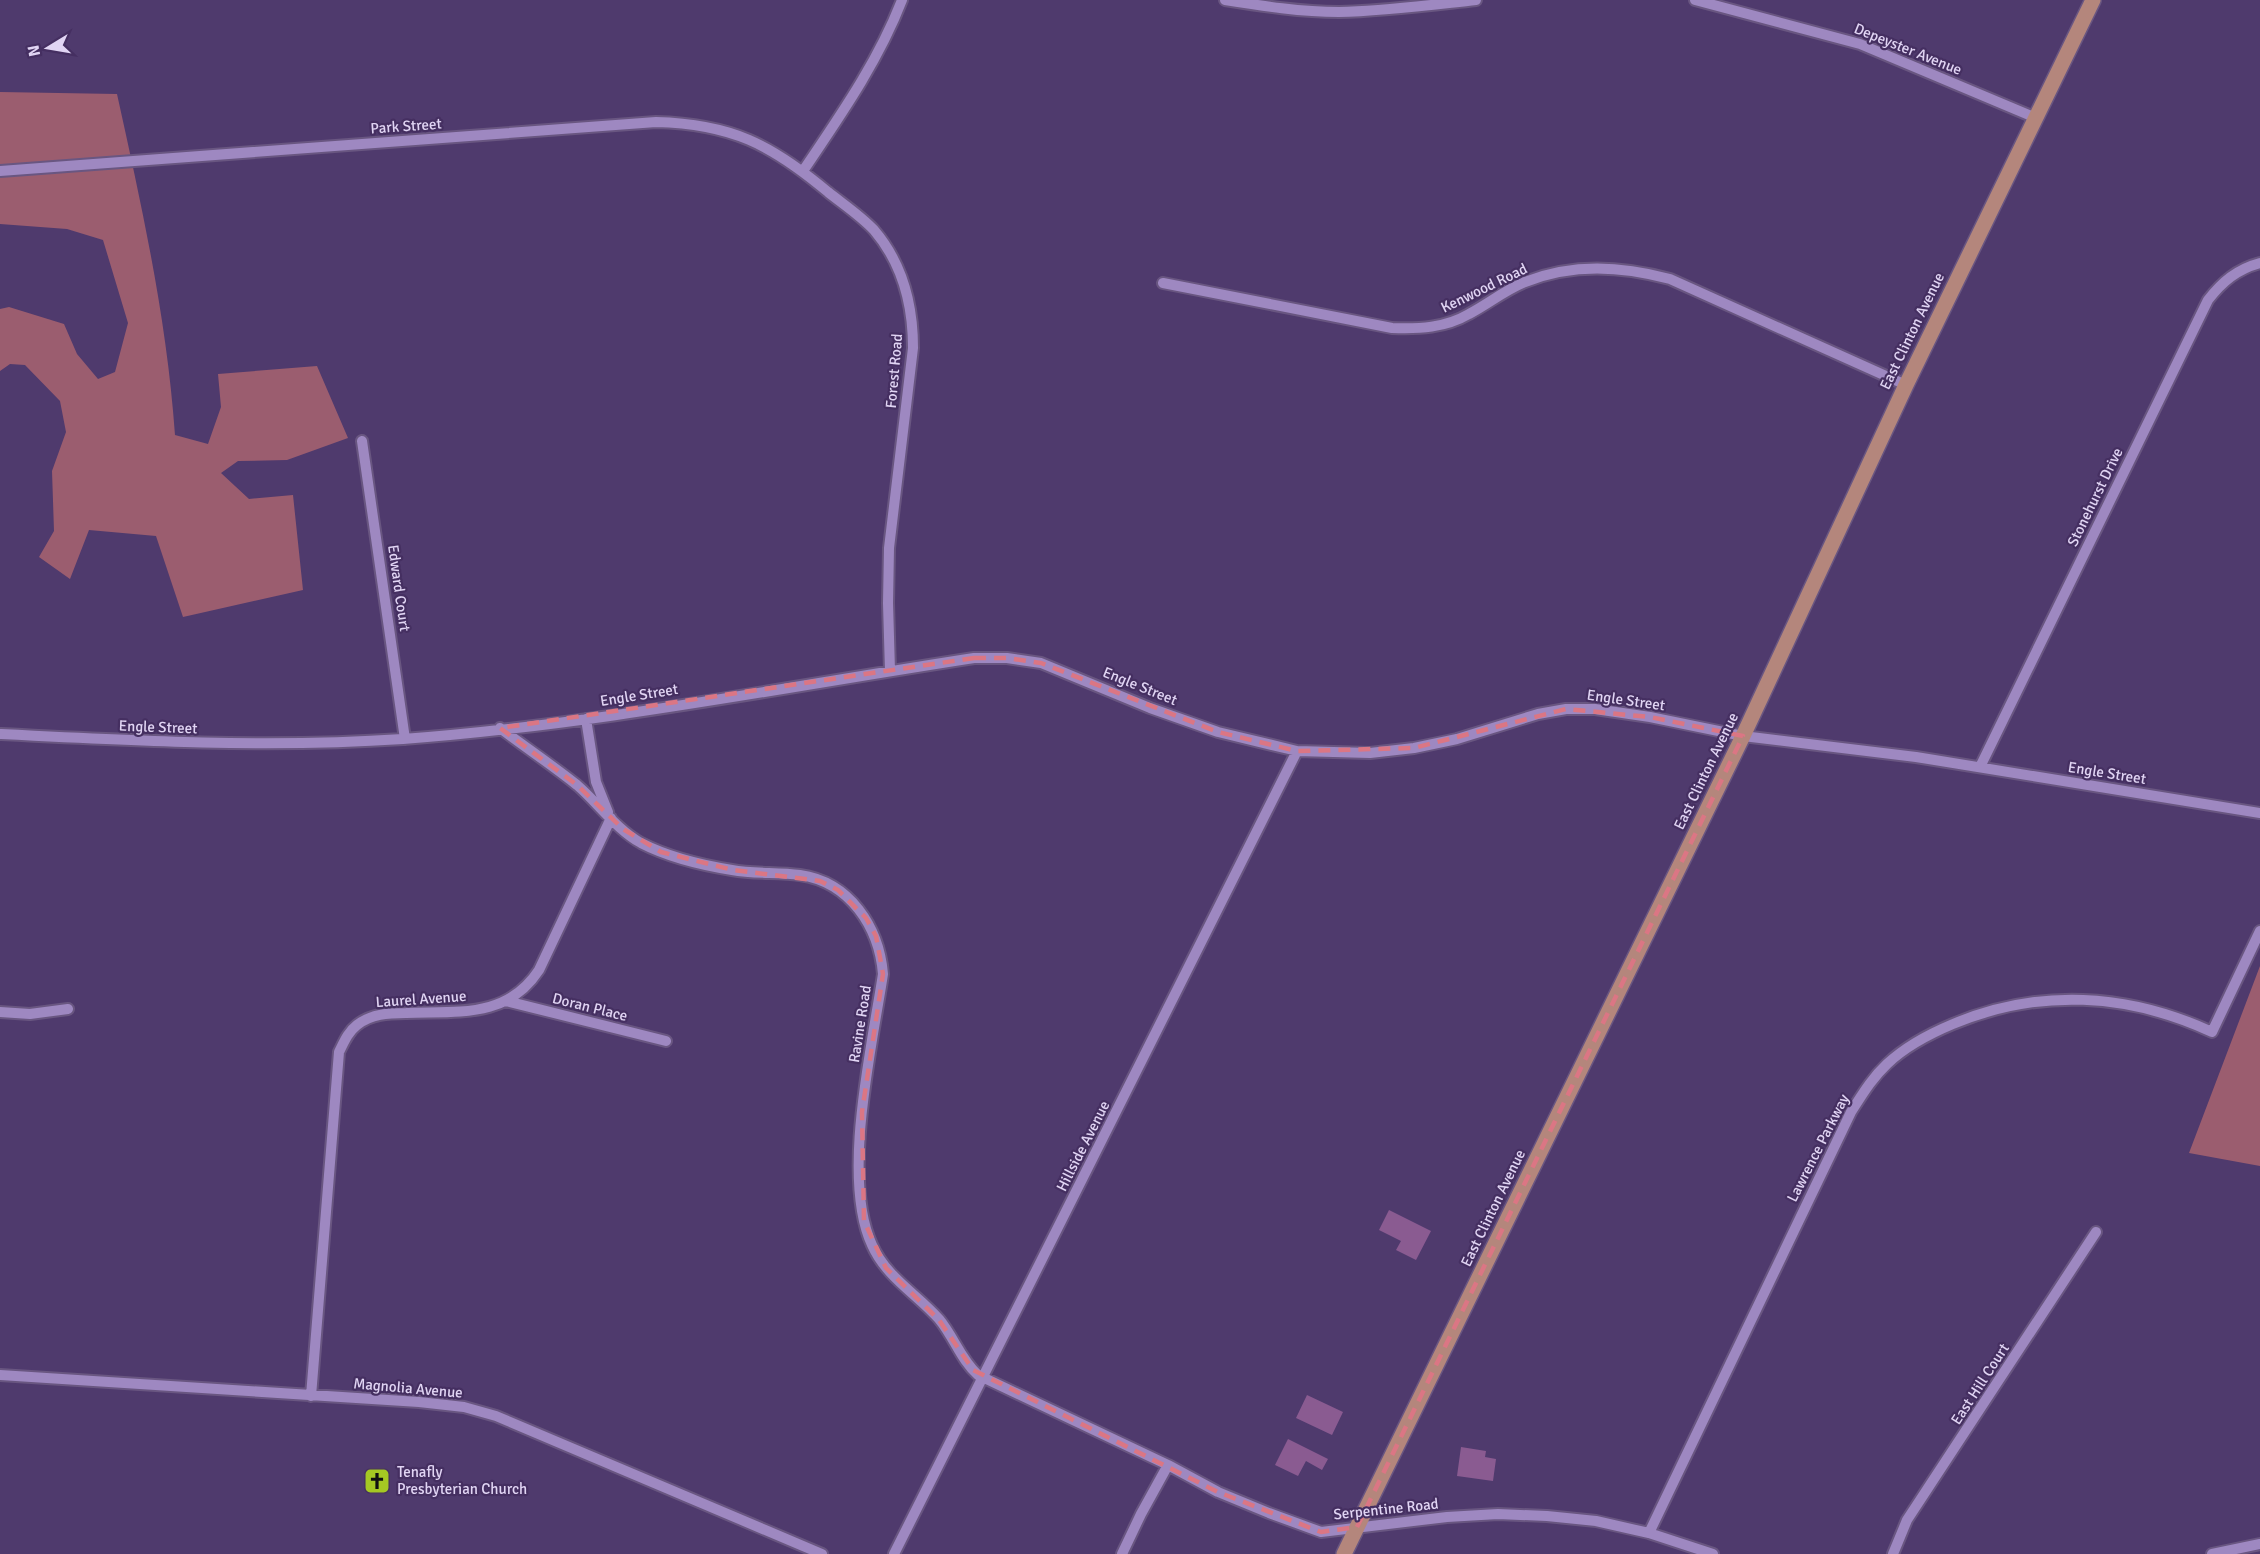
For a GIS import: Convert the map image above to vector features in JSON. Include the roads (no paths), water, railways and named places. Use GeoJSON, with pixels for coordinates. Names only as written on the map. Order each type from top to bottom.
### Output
{"type":"FeatureCollection","features":[{"type":"Feature","properties":{"kind":"main road","name":"East Clinton Avenue"},"geometry":{"type":"LineString","coordinates":[[1344,1554],[1743,736],[1906,385],[2093,0]]}},
{"type":"Feature","properties":{"kind":"street"},"geometry":{"type":"LineString","coordinates":[[803,171],[853,97],[875,59],[902,0]]}},
{"type":"Feature","properties":{"kind":"street"},"geometry":{"type":"LineString","coordinates":[[1225,0],[1292,5],[1337,12],[1386,10],[1476,0]]}},
{"type":"Feature","properties":{"kind":"street","name":"Depeyster Avenue"},"geometry":{"type":"LineString","coordinates":[[1695,0],[1860,44],[2036,118]]}},
{"type":"Feature","properties":{"kind":"street","name":"Park Street"},"geometry":{"type":"LineString","coordinates":[[0,171],[656,122],[686,123],[716,128],[744,137],[775,151],[803,171]]}},
{"type":"Feature","properties":{"kind":"street","name":"Forest Road"},"geometry":{"type":"LineString","coordinates":[[803,171],[873,229],[889,250],[901,272],[913,320],[913,348],[889,548],[890,671]]}},
{"type":"Feature","properties":{"kind":"street","name":"Stonehurst Drive"},"geometry":{"type":"LineString","coordinates":[[1980,767],[2208,300],[2220,285],[2238,272],[2260,263]]}},
{"type":"Feature","properties":{"kind":"street","name":"Kenwood Road"},"geometry":{"type":"LineString","coordinates":[[1163,283],[1392,328],[1420,329],[1444,324],[1467,315],[1524,283],[1550,274],[1608,267],[1639,271],[1670,279],[1906,385]]}},
{"type":"Feature","properties":{"kind":"street","name":"Edward Court"},"geometry":{"type":"LineString","coordinates":[[362,441],[405,739]]}},
{"type":"Feature","properties":{"kind":"street","name":"Engle Street"},"geometry":{"type":"LineString","coordinates":[[0,734],[177,744],[336,743],[405,739],[586,719],[974,658],[1007,658],[1041,663],[1150,708],[1218,732],[1297,751],[1370,753],[1414,748],[1458,739],[1538,714],[1566,709],[1595,709],[1650,717],[1743,736],[1980,767],[2260,813]]}},
{"type":"Feature","properties":{"kind":"street","name":"Ravine Road"},"geometry":{"type":"LineString","coordinates":[[586,719],[596,782],[611,818]]}},
{"type":"Feature","properties":{"kind":"street","name":"Ravine Road"},"geometry":{"type":"LineString","coordinates":[[500,728],[577,785],[639,842],[696,863],[733,870],[800,875],[820,881],[838,890],[853,902],[866,918],[876,936],[882,955],[883,974],[862,1112],[859,1154],[860,1197],[864,1221],[872,1246],[886,1268],[939,1320],[969,1366],[983,1378]]}},
{"type":"Feature","properties":{"kind":"street","name":"Hillside Avenue"},"geometry":{"type":"LineString","coordinates":[[894,1554],[1297,751]]}},
{"type":"Feature","properties":{"kind":"street","name":"Laurel Avenue"},"geometry":{"type":"LineString","coordinates":[[311,1396],[339,1052],[346,1037],[356,1025],[371,1017],[386,1013],[477,1011],[506,1001],[522,991],[539,970],[611,818]]}},
{"type":"Feature","properties":{"kind":"street","name":"Lawrence Parkway"},"geometry":{"type":"LineString","coordinates":[[1649,1533],[1851,1112],[1868,1086],[1886,1065],[1905,1049],[1932,1033],[1973,1016],[2010,1005],[2042,1001],[2081,999],[2119,1002],[2172,1015],[2212,1032],[2260,931]]}},
{"type":"Feature","properties":{"kind":"street","name":"Doran Place"},"geometry":{"type":"LineString","coordinates":[[506,1001],[666,1041]]}},
{"type":"Feature","properties":{"kind":"street"},"geometry":{"type":"LineString","coordinates":[[0,1012],[30,1014],[68,1009]]}},
{"type":"Feature","properties":{"kind":"street","name":"East Hill Court"},"geometry":{"type":"LineString","coordinates":[[1893,1554],[1907,1520],[2096,1232]]}},
{"type":"Feature","properties":{"kind":"street","name":"Magnolia Avenue"},"geometry":{"type":"LineString","coordinates":[[0,1376],[440,1404],[480,1411],[822,1554]]}},
{"type":"Feature","properties":{"kind":"street","name":"Serpentine Road"},"geometry":{"type":"LineString","coordinates":[[983,1378],[1168,1465],[1218,1492],[1321,1532],[1498,1514],[1547,1516],[1596,1521],[1649,1533],[1713,1554]]}},
{"type":"Feature","properties":{"kind":"street"},"geometry":{"type":"LineString","coordinates":[[1122,1554],[1168,1465]]}},
{"type":"Feature","properties":{"kind":"street"},"geometry":{"type":"LineString","coordinates":[[2212,1554],[2260,1544]]}},
{"type":"Feature","properties":{"kind":"place","name":"Tenafly Presbyterian Church"},"geometry":{"type":"Point","coordinates":[377,1481]}}]}
